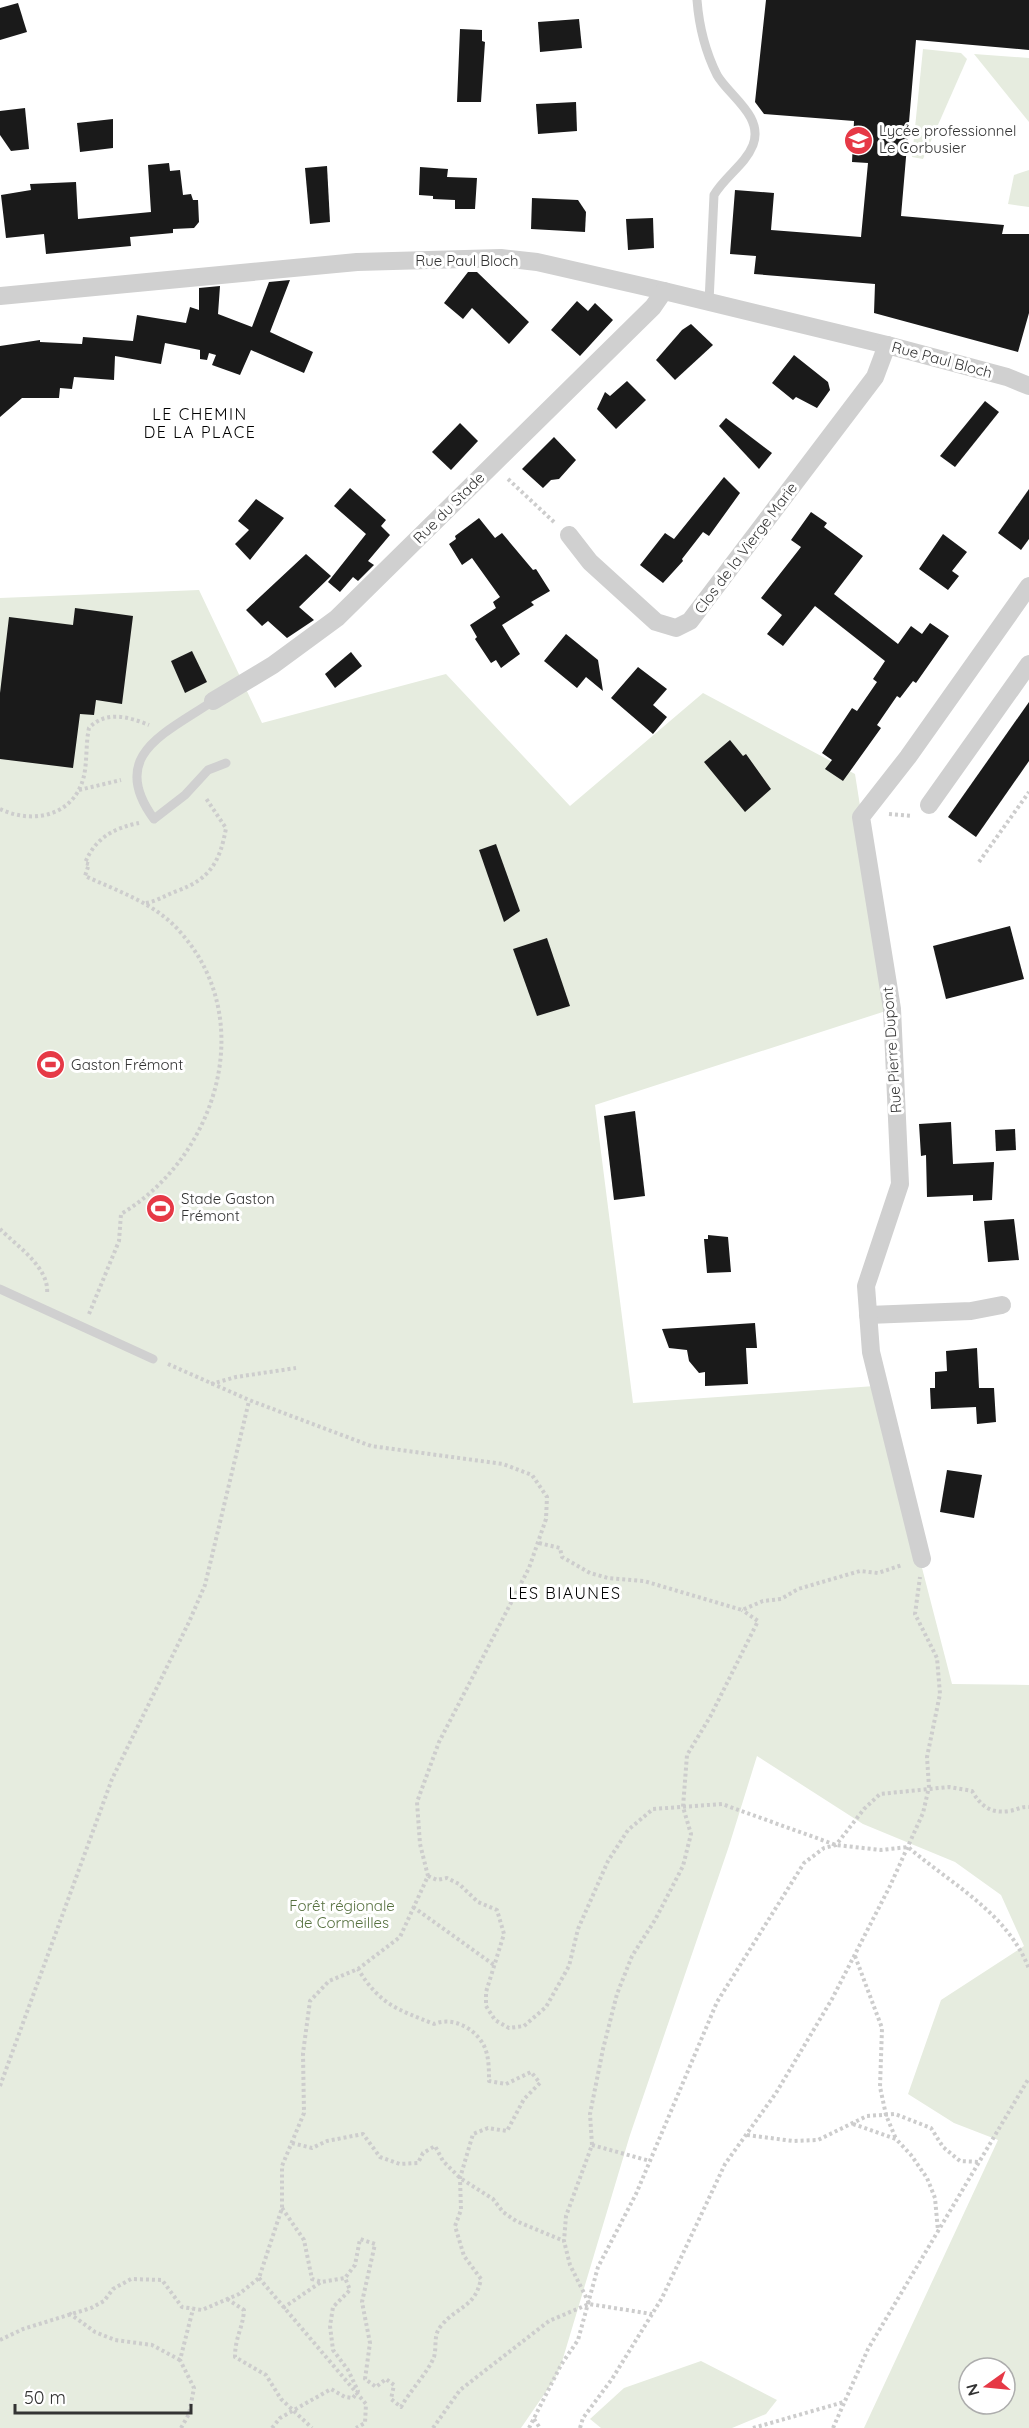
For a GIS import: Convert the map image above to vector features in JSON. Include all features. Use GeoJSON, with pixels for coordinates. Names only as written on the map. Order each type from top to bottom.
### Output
{"type":"FeatureCollection","features":[{"type":"Feature","properties":{"kind":"street","name":"Rue Paul Bloch"},"geometry":{"type":"LineString","coordinates":[[0,296],[357,262],[501,258],[537,262],[887,345],[1029,386]]}},
{"type":"Feature","properties":{"kind":"street","name":"Rue du Stade"},"geometry":{"type":"LineString","coordinates":[[213,701],[273,665],[338,618],[653,307],[664,291]]}},
{"type":"Feature","properties":{"kind":"street","name":"Clos de la Vierge Marie"},"geometry":{"type":"LineString","coordinates":[[569,535],[590,562],[657,622],[676,628],[690,621],[875,377],[887,345]]}},
{"type":"Feature","properties":{"kind":"street"},"geometry":{"type":"LineString","coordinates":[[867,809],[908,757],[1029,586]]}},
{"type":"Feature","properties":{"kind":"street"},"geometry":{"type":"LineString","coordinates":[[929,805],[1029,664]]}},
{"type":"Feature","properties":{"kind":"street","name":"Rue Pierre Dupont"},"geometry":{"type":"LineString","coordinates":[[867,809],[861,817],[892,1009],[900,1184],[866,1286],[868,1315],[871,1352],[922,1559]]}},
{"type":"Feature","properties":{"kind":"street"},"geometry":{"type":"LineString","coordinates":[[868,1315],[971,1311],[1002,1305]]}},
{"type":"Feature","properties":{"kind":"lane"},"geometry":{"type":"LineString","coordinates":[[697,0],[698,21],[710,59],[718,76],[748,112],[755,127],[754,143],[747,156],[722,182],[714,195],[709,302]]}},
{"type":"Feature","properties":{"kind":"lane"},"geometry":{"type":"LineString","coordinates":[[213,701],[148,744],[136,770],[144,805],[154,819],[208,770],[226,763]]}},
{"type":"Feature","properties":{"kind":"lane"},"geometry":{"type":"LineString","coordinates":[[0,1289],[153,1359]]}},
{"type":"Feature","properties":{"kind":"path"},"geometry":{"type":"LineString","coordinates":[[492,464],[569,535]]}},
{"type":"Feature","properties":{"kind":"path"},"geometry":{"type":"LineString","coordinates":[[0,810],[16,817],[37,819],[53,813],[71,800],[79,790],[85,771],[89,728],[105,717],[118,716],[166,732]]}},
{"type":"Feature","properties":{"kind":"path"},"geometry":{"type":"LineString","coordinates":[[79,790],[137,776]]}},
{"type":"Feature","properties":{"kind":"path"},"geometry":{"type":"LineString","coordinates":[[145,903],[194,886],[206,877],[222,850],[226,828],[195,784]]}},
{"type":"Feature","properties":{"kind":"path"},"geometry":{"type":"LineString","coordinates":[[980,862],[1029,792]]}},
{"type":"Feature","properties":{"kind":"path"},"geometry":{"type":"LineString","coordinates":[[867,809],[916,816],[929,805]]}},
{"type":"Feature","properties":{"kind":"path"},"geometry":{"type":"LineString","coordinates":[[83,1327],[119,1241],[121,1214],[158,1187],[192,1146],[217,1088],[222,1039],[219,1006],[210,979],[183,935],[145,903],[85,876],[89,864],[85,862],[91,848],[120,827],[154,819]]}},
{"type":"Feature","properties":{"kind":"path"},"geometry":{"type":"LineString","coordinates":[[0,1229],[42,1271],[48,1286],[43,1308]]}},
{"type":"Feature","properties":{"kind":"path"},"geometry":{"type":"LineString","coordinates":[[0,2340],[23,2329],[91,2308],[104,2301],[112,2289],[131,2279],[162,2280],[182,2307],[202,2310],[239,2294],[259,2278],[282,2208],[282,2166],[304,2113],[303,2053],[310,2001],[329,1981],[358,1969],[400,1937],[428,1876],[420,1844],[417,1802],[439,1742],[529,1568],[546,1519],[548,1497],[532,1475],[503,1464],[371,1446],[249,1400],[153,1359]]}},
{"type":"Feature","properties":{"kind":"path"},"geometry":{"type":"LineString","coordinates":[[210,1384],[236,1377],[296,1368]]}},
{"type":"Feature","properties":{"kind":"path"},"geometry":{"type":"LineString","coordinates":[[0,2086],[112,1779],[205,1585],[249,1400]]}},
{"type":"Feature","properties":{"kind":"path"},"geometry":{"type":"LineString","coordinates":[[539,1543],[560,1548],[562,1557],[590,1573],[608,1578],[644,1581],[742,1610],[758,1621],[710,1717],[687,1755],[683,1806],[691,1834],[683,1866],[655,1920],[632,1956],[617,1994],[590,2114],[592,2145],[567,2216],[564,2241],[570,2265],[589,2304]]}},
{"type":"Feature","properties":{"kind":"path"},"geometry":{"type":"LineString","coordinates":[[580,2428],[583,2418],[617,2372],[662,2298],[725,2164],[776,2094],[854,1956],[908,1847],[923,1813],[929,1787],[927,1757],[940,1694],[940,1675],[936,1658],[915,1614],[922,1559],[878,1573],[860,1571],[798,1589],[781,1599],[763,1601],[742,1610]]}},
{"type":"Feature","properties":{"kind":"path"},"geometry":{"type":"LineString","coordinates":[[529,2428],[561,2365],[578,2340],[598,2267],[650,2162],[689,2063],[736,1968],[804,1863],[824,1848],[836,1845],[864,1809],[880,1794],[949,1786],[972,1791],[980,1805],[993,1811],[1010,1811],[1029,1807]]}},
{"type":"Feature","properties":{"kind":"path"},"geometry":{"type":"LineString","coordinates":[[428,1876],[437,1880],[447,1878],[459,1884],[478,1902],[497,1910],[504,1934],[486,1992],[486,2007],[495,2020],[509,2028],[524,2026],[546,2007],[569,1966],[578,1929],[594,1889],[628,1830],[653,1809],[722,1804],[739,1808],[769,1822],[836,1845],[881,1850],[908,1847],[994,1915],[1023,1954],[1029,1969]]}},
{"type":"Feature","properties":{"kind":"path"},"geometry":{"type":"LineString","coordinates":[[413,1907],[494,1965]]}},
{"type":"Feature","properties":{"kind":"path"},"geometry":{"type":"LineString","coordinates":[[854,1956],[882,2028],[880,2087],[886,2115],[896,2139],[927,2178],[935,2198],[938,2232]]}},
{"type":"Feature","properties":{"kind":"path"},"geometry":{"type":"LineString","coordinates":[[283,2308],[322,2282],[345,2278],[355,2265],[360,2239],[375,2244],[362,2301],[370,2343],[365,2379],[376,2387],[386,2379],[394,2385],[391,2399],[401,2407],[434,2355],[438,2329],[450,2316],[466,2307],[479,2292],[482,2279],[464,2256],[457,2241],[455,2226],[461,2210],[460,2178],[473,2134],[488,2128],[507,2131],[524,2099],[540,2083],[531,2072],[506,2084],[489,2081],[485,2046],[471,2032],[457,2021],[442,2020],[435,2024],[397,2010],[372,1991],[358,1969]]}},
{"type":"Feature","properties":{"kind":"path"},"geometry":{"type":"LineString","coordinates":[[833,2428],[868,2349],[1029,2078]]}},
{"type":"Feature","properties":{"kind":"path"},"geometry":{"type":"LineString","coordinates":[[747,2134],[793,2141],[818,2140],[867,2116],[895,2114],[931,2128],[943,2147],[960,2161],[980,2162]]}},
{"type":"Feature","properties":{"kind":"path"},"geometry":{"type":"LineString","coordinates":[[852,2124],[896,2139]]}},
{"type":"Feature","properties":{"kind":"path"},"geometry":{"type":"LineString","coordinates":[[292,2143],[312,2148],[333,2139],[363,2134],[380,2157],[409,2165],[418,2163],[423,2153],[435,2146],[443,2161],[460,2178],[493,2199],[503,2212],[516,2221],[564,2241]]}},
{"type":"Feature","properties":{"kind":"path"},"geometry":{"type":"LineString","coordinates":[[592,2145],[650,2162]]}},
{"type":"Feature","properties":{"kind":"path"},"geometry":{"type":"LineString","coordinates":[[282,2208],[304,2240],[312,2279],[322,2282]]}},
{"type":"Feature","properties":{"kind":"path"},"geometry":{"type":"LineString","coordinates":[[259,2278],[366,2404],[366,2423],[356,2428]]}},
{"type":"Feature","properties":{"kind":"path"},"geometry":{"type":"LineString","coordinates":[[272,2428],[280,2418],[331,2389],[345,2397],[353,2398],[358,2391],[354,2379],[333,2350],[330,2326],[333,2307],[350,2290],[345,2278]]}},
{"type":"Feature","properties":{"kind":"path"},"geometry":{"type":"LineString","coordinates":[[226,2299],[244,2310],[244,2321],[235,2339],[235,2357],[266,2375],[281,2399],[312,2428]]}},
{"type":"Feature","properties":{"kind":"path"},"geometry":{"type":"LineString","coordinates":[[433,2428],[460,2390],[549,2321],[589,2304],[652,2314]]}},
{"type":"Feature","properties":{"kind":"path"},"geometry":{"type":"LineString","coordinates":[[180,2360],[193,2309]]}},
{"type":"Feature","properties":{"kind":"path"},"geometry":{"type":"LineString","coordinates":[[69,2313],[95,2332],[115,2340],[152,2345],[180,2360],[194,2388],[189,2414],[181,2428]]}},
{"type":"Feature","properties":{"kind":"path"},"geometry":{"type":"LineString","coordinates":[[753,2428],[844,2402]]}},
{"type":"Feature","properties":{"kind":"path"},"geometry":{"type":"LineString","coordinates":[[534,2419],[540,2428]]}},
{"type":"Feature","properties":{"kind":"green space"},"geometry":{"type":"Polygon","coordinates":[[[923,49],[961,53],[967,59],[923,159],[912,157],[923,49]]]}},
{"type":"Feature","properties":{"kind":"green space"},"geometry":{"type":"Polygon","coordinates":[[[974,54],[1029,58],[1029,122],[974,54]]]}},
{"type":"Feature","properties":{"kind":"green space"},"geometry":{"type":"Polygon","coordinates":[[[1029,170],[1029,207],[1008,204],[1014,175],[1029,170]]]}},
{"type":"Feature","properties":{"kind":"green space","name":"Forêt régionale de Cormeilles"},"geometry":{"type":"Polygon","coordinates":[[[199,590],[262,723],[446,674],[570,806],[703,693],[855,774],[892,1009],[595,1105],[633,1403],[875,1386],[952,1684],[1029,1685],[1029,2428],[864,2428],[998,2140],[954,2123],[908,2094],[941,2000],[1024,1946],[1001,1895],[955,1862],[863,1824],[757,1756],[729,1846],[630,2135],[561,2365],[554,2380],[521,2428],[0,2428],[0,598],[199,590]]]}},
{"type":"Feature","properties":{"kind":"green space"},"geometry":{"type":"Polygon","coordinates":[[[701,2361],[777,2400],[766,2414],[732,2428],[601,2428],[590,2419],[624,2388],[701,2361]]]}},
{"type":"Feature","properties":{"kind":"building"},"geometry":{"type":"Polygon","coordinates":[[[766,0],[1029,0],[1029,50],[916,40],[901,216],[1004,225],[1002,234],[1029,234],[1029,313],[1018,352],[874,313],[875,284],[754,274],[756,256],[730,254],[735,190],[774,193],[771,230],[861,237],[868,163],[852,162],[854,121],[764,114],[755,102],[766,0]]]}},
{"type":"Feature","properties":{"kind":"building"},"geometry":{"type":"Polygon","coordinates":[[[18,3],[27,32],[0,40],[0,8],[18,3]]]}},
{"type":"Feature","properties":{"kind":"building"},"geometry":{"type":"Polygon","coordinates":[[[579,19],[582,48],[540,52],[538,22],[579,19]]]}},
{"type":"Feature","properties":{"kind":"building"},"geometry":{"type":"Polygon","coordinates":[[[460,29],[482,30],[482,41],[485,42],[481,102],[457,102],[460,29]]]}},
{"type":"Feature","properties":{"kind":"building"},"geometry":{"type":"Polygon","coordinates":[[[576,102],[577,131],[538,134],[536,104],[576,102]]]}},
{"type":"Feature","properties":{"kind":"building"},"geometry":{"type":"Polygon","coordinates":[[[25,108],[29,149],[11,151],[0,135],[0,111],[25,108]]]}},
{"type":"Feature","properties":{"kind":"building"},"geometry":{"type":"Polygon","coordinates":[[[113,119],[113,148],[80,152],[77,123],[113,119]]]}},
{"type":"Feature","properties":{"kind":"building"},"geometry":{"type":"Polygon","coordinates":[[[169,163],[170,171],[180,170],[183,195],[191,194],[193,200],[198,200],[199,222],[194,228],[173,229],[173,233],[130,237],[131,246],[46,254],[44,234],[6,238],[1,195],[31,190],[30,184],[76,182],[78,219],[151,212],[148,165],[169,163]]]}},
{"type":"Feature","properties":{"kind":"building"},"geometry":{"type":"Polygon","coordinates":[[[327,166],[330,222],[310,224],[305,168],[327,166]]]}},
{"type":"Feature","properties":{"kind":"building"},"geometry":{"type":"Polygon","coordinates":[[[420,167],[448,169],[447,177],[477,178],[475,209],[455,209],[455,200],[433,199],[433,196],[419,195],[420,167]]]}},
{"type":"Feature","properties":{"kind":"building"},"geometry":{"type":"Polygon","coordinates":[[[532,198],[578,200],[586,212],[585,232],[531,229],[532,198]]]}},
{"type":"Feature","properties":{"kind":"building"},"geometry":{"type":"Polygon","coordinates":[[[653,218],[654,248],[628,250],[626,219],[653,218]]]}},
{"type":"Feature","properties":{"kind":"building"},"geometry":{"type":"Polygon","coordinates":[[[468,272],[477,272],[529,322],[509,344],[472,308],[463,319],[444,303],[468,272]]]}},
{"type":"Feature","properties":{"kind":"building"},"geometry":{"type":"Polygon","coordinates":[[[290,280],[270,332],[313,352],[304,373],[251,350],[240,375],[212,365],[216,355],[209,353],[207,360],[200,359],[200,350],[165,343],[161,364],[115,356],[114,380],[74,377],[72,389],[60,388],[59,398],[22,398],[0,417],[0,346],[40,340],[40,342],[82,344],[83,337],[133,341],[137,315],[186,323],[190,307],[199,310],[199,288],[220,286],[218,314],[252,327],[269,282],[290,280]]]}},
{"type":"Feature","properties":{"kind":"building"},"geometry":{"type":"Polygon","coordinates":[[[577,301],[588,311],[595,303],[613,320],[580,356],[551,330],[577,301]]]}},
{"type":"Feature","properties":{"kind":"building"},"geometry":{"type":"Polygon","coordinates":[[[691,324],[713,345],[675,380],[656,360],[682,330],[691,324]]]}},
{"type":"Feature","properties":{"kind":"building"},"geometry":{"type":"Polygon","coordinates":[[[794,355],[828,382],[830,390],[817,408],[796,397],[793,400],[772,383],[794,355]]]}},
{"type":"Feature","properties":{"kind":"building"},"geometry":{"type":"Polygon","coordinates":[[[627,381],[646,400],[616,429],[597,409],[605,392],[610,396],[627,381]]]}},
{"type":"Feature","properties":{"kind":"building"},"geometry":{"type":"Polygon","coordinates":[[[985,401],[999,412],[955,467],[940,456],[985,401]]]}},
{"type":"Feature","properties":{"kind":"building"},"geometry":{"type":"Polygon","coordinates":[[[726,418],[772,453],[759,469],[719,426],[726,418]]]}},
{"type":"Feature","properties":{"kind":"building"},"geometry":{"type":"Polygon","coordinates":[[[460,423],[478,441],[451,470],[432,452],[460,423]]]}},
{"type":"Feature","properties":{"kind":"building"},"geometry":{"type":"Polygon","coordinates":[[[554,437],[576,460],[559,479],[551,480],[543,488],[522,469],[554,437]]]}},
{"type":"Feature","properties":{"kind":"building"},"geometry":{"type":"Polygon","coordinates":[[[724,477],[740,493],[709,536],[703,532],[682,559],[683,561],[663,583],[640,565],[665,533],[674,539],[724,477]]]}},
{"type":"Feature","properties":{"kind":"building"},"geometry":{"type":"Polygon","coordinates":[[[350,488],[386,520],[381,526],[390,535],[368,561],[374,565],[358,581],[353,577],[340,592],[328,582],[366,534],[334,506],[350,488]]]}},
{"type":"Feature","properties":{"kind":"building"},"geometry":{"type":"Polygon","coordinates":[[[1029,489],[1029,539],[1021,550],[998,533],[1029,489]]]}},
{"type":"Feature","properties":{"kind":"building"},"geometry":{"type":"Polygon","coordinates":[[[256,499],[284,518],[250,560],[235,544],[249,530],[238,521],[256,499]]]}},
{"type":"Feature","properties":{"kind":"building"},"geometry":{"type":"Polygon","coordinates":[[[811,512],[827,523],[824,527],[863,556],[834,594],[898,644],[911,626],[922,634],[930,623],[949,636],[916,683],[913,681],[900,698],[897,696],[877,725],[881,728],[843,781],[825,769],[832,760],[822,753],[852,708],[857,711],[877,682],[873,679],[885,661],[815,606],[783,646],[767,634],[782,615],[761,598],[801,547],[791,540],[811,512]]]}},
{"type":"Feature","properties":{"kind":"building"},"geometry":{"type":"Polygon","coordinates":[[[479,518],[495,538],[502,533],[533,570],[536,569],[550,591],[531,602],[534,605],[502,625],[520,654],[501,668],[496,660],[491,663],[475,639],[477,637],[470,625],[496,608],[493,602],[500,597],[472,558],[462,565],[449,544],[456,539],[455,536],[479,518]]]}},
{"type":"Feature","properties":{"kind":"building"},"geometry":{"type":"Polygon","coordinates":[[[943,534],[967,552],[952,571],[959,576],[948,590],[919,569],[943,534]]]}},
{"type":"Feature","properties":{"kind":"building"},"geometry":{"type":"Polygon","coordinates":[[[306,554],[331,576],[299,607],[314,620],[287,638],[268,621],[262,626],[246,610],[306,554]]]}},
{"type":"Feature","properties":{"kind":"building"},"geometry":{"type":"Polygon","coordinates":[[[75,608],[133,616],[122,704],[96,700],[94,715],[80,714],[73,768],[0,759],[0,693],[9,617],[73,625],[75,608]]]}},
{"type":"Feature","properties":{"kind":"building"},"geometry":{"type":"Polygon","coordinates":[[[566,634],[598,660],[603,691],[586,677],[577,688],[544,661],[566,634]]]}},
{"type":"Feature","properties":{"kind":"building"},"geometry":{"type":"Polygon","coordinates":[[[192,651],[207,682],[185,693],[171,661],[192,651]]]}},
{"type":"Feature","properties":{"kind":"building"},"geometry":{"type":"Polygon","coordinates":[[[351,652],[362,666],[335,688],[325,674],[351,652]]]}},
{"type":"Feature","properties":{"kind":"building"},"geometry":{"type":"Polygon","coordinates":[[[638,667],[667,689],[653,705],[667,717],[653,734],[611,698],[638,667]]]}},
{"type":"Feature","properties":{"kind":"building"},"geometry":{"type":"Polygon","coordinates":[[[1029,702],[1029,761],[976,837],[948,817],[1029,702]]]}},
{"type":"Feature","properties":{"kind":"building"},"geometry":{"type":"Polygon","coordinates":[[[730,740],[743,756],[746,754],[771,789],[745,812],[704,762],[730,740]]]}},
{"type":"Feature","properties":{"kind":"building"},"geometry":{"type":"Polygon","coordinates":[[[496,844],[520,911],[504,922],[479,850],[496,844]]]}},
{"type":"Feature","properties":{"kind":"building"},"geometry":{"type":"Polygon","coordinates":[[[1010,926],[1024,979],[946,999],[933,946],[1010,926]]]}},
{"type":"Feature","properties":{"kind":"building"},"geometry":{"type":"Polygon","coordinates":[[[547,938],[570,1006],[537,1016],[513,949],[547,938]]]}},
{"type":"Feature","properties":{"kind":"building"},"geometry":{"type":"Polygon","coordinates":[[[635,1111],[645,1196],[614,1200],[604,1116],[635,1111]]]}},
{"type":"Feature","properties":{"kind":"building"},"geometry":{"type":"Polygon","coordinates":[[[951,1122],[953,1164],[994,1162],[992,1200],[973,1201],[973,1195],[927,1197],[926,1155],[921,1156],[919,1124],[951,1122]]]}},
{"type":"Feature","properties":{"kind":"building"},"geometry":{"type":"Polygon","coordinates":[[[1015,1129],[1016,1150],[996,1151],[995,1130],[1015,1129]]]}},
{"type":"Feature","properties":{"kind":"building"},"geometry":{"type":"Polygon","coordinates":[[[1014,1219],[1019,1260],[988,1262],[984,1221],[1014,1219]]]}},
{"type":"Feature","properties":{"kind":"building"},"geometry":{"type":"Polygon","coordinates":[[[708,1235],[728,1237],[731,1272],[707,1273],[704,1239],[708,1239],[708,1235]]]}},
{"type":"Feature","properties":{"kind":"building"},"geometry":{"type":"Polygon","coordinates":[[[755,1323],[757,1348],[746,1348],[748,1384],[705,1386],[705,1372],[699,1373],[689,1361],[687,1350],[669,1348],[662,1329],[755,1323]]]}},
{"type":"Feature","properties":{"kind":"building"},"geometry":{"type":"Polygon","coordinates":[[[977,1348],[979,1388],[994,1388],[996,1422],[977,1424],[976,1407],[931,1409],[930,1388],[935,1388],[935,1372],[947,1371],[946,1351],[977,1348]]]}},
{"type":"Feature","properties":{"kind":"building"},"geometry":{"type":"Polygon","coordinates":[[[947,1470],[982,1475],[974,1518],[940,1512],[947,1470]]]}},
{"type":"Feature","properties":{"kind":"place","name":"Lycée professionnel Le Corbusier"},"geometry":{"type":"Point","coordinates":[858,140]}},
{"type":"Feature","properties":{"kind":"place","name":"Gaston Frémont"},"geometry":{"type":"Point","coordinates":[50,1065]}},
{"type":"Feature","properties":{"kind":"place","name":"Stade Gaston Frémont"},"geometry":{"type":"Point","coordinates":[160,1208]}},
{"type":"Feature","properties":{"kind":"district","name":"LE CHEMIN DE LA PLACE"},"geometry":{"type":"Point","coordinates":[200,423]}},
{"type":"Feature","properties":{"kind":"district","name":"LES BIAUNES"},"geometry":{"type":"Point","coordinates":[565,1593]}}]}
